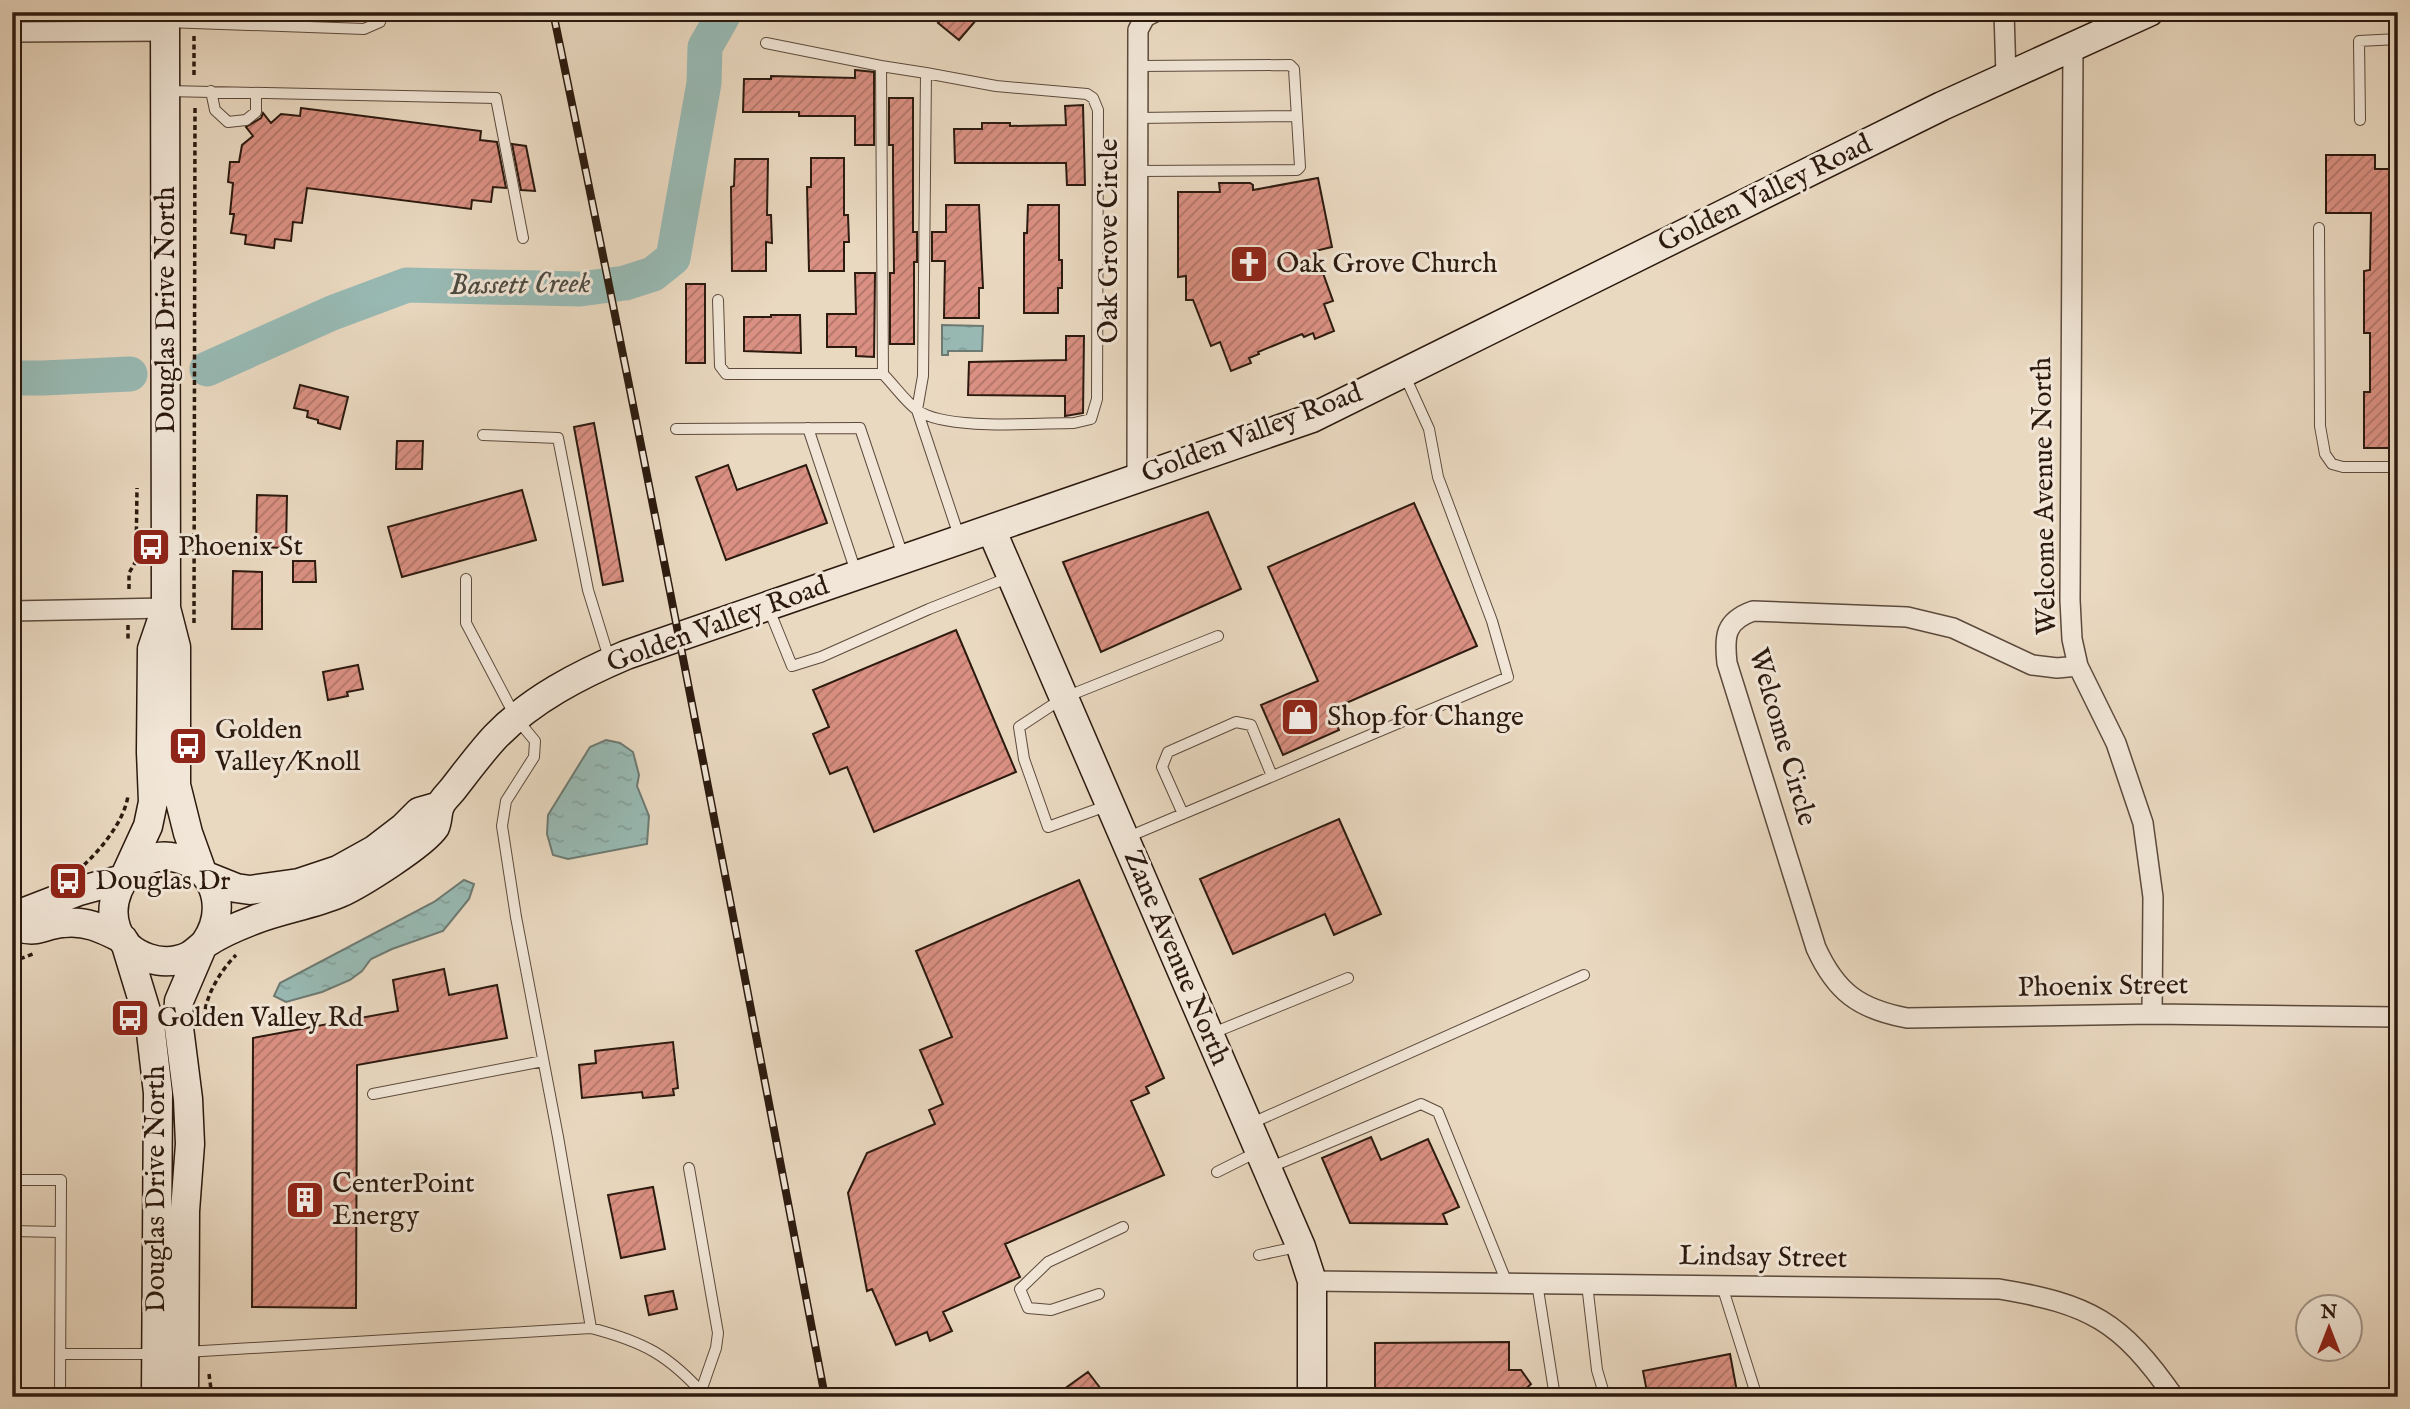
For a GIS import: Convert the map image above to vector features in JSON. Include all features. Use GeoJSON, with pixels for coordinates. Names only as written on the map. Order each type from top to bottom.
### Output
{"type":"FeatureCollection","features":[{"type":"Feature","properties":{"kind":"street","name":"Oak Grove Circle"},"geometry":{"type":"LineString","coordinates":[[1137,478],[1138,30],[1145,17],[1155,12]]}},
{"type":"Feature","properties":{"kind":"street"},"geometry":{"type":"LineString","coordinates":[[2004,12],[2007,76]]}},
{"type":"Feature","properties":{"kind":"street","name":"Golden Valley Road"},"geometry":{"type":"LineString","coordinates":[[204,944],[254,920],[339,893],[410,849],[435,827],[440,806],[497,735],[539,700],[572,680],[611,662],[1312,418],[2007,76],[2149,12]]}},
{"type":"Feature","properties":{"kind":"street"},"geometry":{"type":"LineString","coordinates":[[12,32],[165,22]]}},
{"type":"Feature","properties":{"kind":"street","name":"Douglas Drive North"},"geometry":{"type":"LineString","coordinates":[[165,22],[166,608],[176,647],[176,785],[188,833],[204,874]]}},
{"type":"Feature","properties":{"kind":"street","name":"Welcome Avenue North"},"geometry":{"type":"LineString","coordinates":[[2073,47],[2072,639],[2078,666],[2116,743],[2143,823],[2153,897],[2152,1014]]}},
{"type":"Feature","properties":{"kind":"street","name":"Zane Avenue North"},"geometry":{"type":"LineString","coordinates":[[991,530],[1301,1247],[1312,1281],[1312,1397]]}},
{"type":"Feature","properties":{"kind":"street"},"geometry":{"type":"LineString","coordinates":[[12,611],[166,608]]}},
{"type":"Feature","properties":{"kind":"street","name":"Douglas Drive North"},"geometry":{"type":"LineString","coordinates":[[124,878],[148,826],[153,802],[152,649],[166,608]]}},
{"type":"Feature","properties":{"kind":"street","name":"Welcome Circle"},"geometry":{"type":"LineString","coordinates":[[1826,970],[1816,948],[1727,663],[1725,643],[1730,625],[1741,615],[1753,611],[1907,617],[1953,628],[2032,665],[2057,668],[2078,666]]}},
{"type":"Feature","properties":{"kind":"street","name":"Golden Valley Road"},"geometry":{"type":"LineString","coordinates":[[204,874],[220,883],[250,890],[299,883],[338,870],[374,850],[419,812],[440,806]]}},
{"type":"Feature","properties":{"kind":"street"},"geometry":{"type":"LineString","coordinates":[[163,857],[181,860],[204,874],[215,893],[218,914],[211,935],[204,944],[186,957],[163,962],[140,955],[124,941],[83,922],[60,923],[31,932],[15,929],[22,913],[79,891],[124,878],[144,862],[163,857]]}},
{"type":"Feature","properties":{"kind":"street"},"geometry":{"type":"LineString","coordinates":[[124,878],[114,903],[117,928],[124,941]]}},
{"type":"Feature","properties":{"kind":"street","name":"Douglas Drive North"},"geometry":{"type":"LineString","coordinates":[[124,941],[150,1024],[158,1093],[170,1353],[184,1397]]}},
{"type":"Feature","properties":{"kind":"street","name":"Douglas Drive North"},"geometry":{"type":"LineString","coordinates":[[156,1397],[170,1353],[190,1144],[188,1099],[178,1020],[179,1000],[204,944]]}},
{"type":"Feature","properties":{"kind":"street","name":"Phoenix Street"},"geometry":{"type":"LineString","coordinates":[[1826,970],[1841,989],[1860,1003],[1882,1013],[1906,1018],[2152,1014],[2398,1017]]}},
{"type":"Feature","properties":{"kind":"street","name":"Lindsay Street"},"geometry":{"type":"LineString","coordinates":[[1312,1281],[1999,1289],[2040,1296],[2078,1307],[2114,1327],[2143,1354],[2174,1397]]}},
{"type":"Feature","properties":{"kind":"lane"},"geometry":{"type":"LineString","coordinates":[[165,22],[364,29],[380,22],[383,12]]}},
{"type":"Feature","properties":{"kind":"lane"},"geometry":{"type":"LineString","coordinates":[[2360,120],[2359,41],[2398,39]]}},
{"type":"Feature","properties":{"kind":"lane"},"geometry":{"type":"LineString","coordinates":[[766,43],[996,86],[1073,91],[1093,98],[1098,110],[1097,399],[1091,419],[1074,423],[956,422],[933,418],[916,410],[883,374],[881,66]]}},
{"type":"Feature","properties":{"kind":"lane"},"geometry":{"type":"LineString","coordinates":[[1136,171],[1297,170],[1300,167],[1294,69],[1290,65],[1138,66]]}},
{"type":"Feature","properties":{"kind":"lane"},"geometry":{"type":"LineString","coordinates":[[926,73],[923,376],[916,410],[960,540]]}},
{"type":"Feature","properties":{"kind":"lane"},"geometry":{"type":"LineString","coordinates":[[165,91],[496,98],[523,238]]}},
{"type":"Feature","properties":{"kind":"lane"},"geometry":{"type":"LineString","coordinates":[[211,91],[215,110],[228,122],[246,120],[256,112],[256,93]]}},
{"type":"Feature","properties":{"kind":"lane"},"geometry":{"type":"LineString","coordinates":[[1137,118],[1297,116]]}},
{"type":"Feature","properties":{"kind":"lane"},"geometry":{"type":"LineString","coordinates":[[2319,228],[2320,426],[2325,454],[2332,464],[2343,467],[2398,467]]}},
{"type":"Feature","properties":{"kind":"lane"},"geometry":{"type":"LineString","coordinates":[[718,300],[720,366],[726,374],[883,374]]}},
{"type":"Feature","properties":{"kind":"lane"},"geometry":{"type":"LineString","coordinates":[[1124,838],[1508,677],[1492,621],[1438,477],[1429,429],[1403,374]]}},
{"type":"Feature","properties":{"kind":"lane"},"geometry":{"type":"LineString","coordinates":[[808,428],[857,576]]}},
{"type":"Feature","properties":{"kind":"lane"},"geometry":{"type":"LineString","coordinates":[[676,429],[860,428],[905,560]]}},
{"type":"Feature","properties":{"kind":"lane"},"geometry":{"type":"LineString","coordinates":[[483,435],[558,438],[588,590],[611,662]]}},
{"type":"Feature","properties":{"kind":"lane"},"geometry":{"type":"LineString","coordinates":[[768,607],[792,666],[821,657],[1011,576]]}},
{"type":"Feature","properties":{"kind":"lane"},"geometry":{"type":"LineString","coordinates":[[466,579],[466,623],[516,718],[535,741],[534,757],[506,801],[502,827],[591,1328]]}},
{"type":"Feature","properties":{"kind":"lane"},"geometry":{"type":"LineString","coordinates":[[1110,805],[1048,827],[1024,759],[1019,727],[1063,698],[1218,636]]}},
{"type":"Feature","properties":{"kind":"lane"},"geometry":{"type":"LineString","coordinates":[[1182,814],[1162,767],[1168,752],[1236,722],[1251,724],[1272,776]]}},
{"type":"Feature","properties":{"kind":"lane"},"geometry":{"type":"LineString","coordinates":[[1248,1125],[1584,975]]}},
{"type":"Feature","properties":{"kind":"lane"},"geometry":{"type":"LineString","coordinates":[[1209,1035],[1348,978]]}},
{"type":"Feature","properties":{"kind":"lane"},"geometry":{"type":"LineString","coordinates":[[373,1094],[543,1061]]}},
{"type":"Feature","properties":{"kind":"lane"},"geometry":{"type":"LineString","coordinates":[[1217,1171],[1263,1160],[1421,1104],[1438,1112],[1507,1283]]}},
{"type":"Feature","properties":{"kind":"lane"},"geometry":{"type":"LineString","coordinates":[[60,1354],[170,1353],[591,1328],[630,1338],[660,1353],[703,1394],[718,1333],[689,1168]]}},
{"type":"Feature","properties":{"kind":"lane"},"geometry":{"type":"LineString","coordinates":[[12,1180],[61,1180],[60,1397]]}},
{"type":"Feature","properties":{"kind":"lane"},"geometry":{"type":"LineString","coordinates":[[1099,1294],[1051,1310],[1028,1308],[1020,1289],[1048,1262],[1124,1227]]}},
{"type":"Feature","properties":{"kind":"lane"},"geometry":{"type":"LineString","coordinates":[[12,1231],[60,1232]]}},
{"type":"Feature","properties":{"kind":"lane"},"geometry":{"type":"LineString","coordinates":[[1259,1255],[1301,1247]]}},
{"type":"Feature","properties":{"kind":"lane"},"geometry":{"type":"LineString","coordinates":[[1536,1283],[1555,1397]]}},
{"type":"Feature","properties":{"kind":"lane"},"geometry":{"type":"LineString","coordinates":[[1587,1284],[1597,1370],[1605,1397]]}},
{"type":"Feature","properties":{"kind":"lane"},"geometry":{"type":"LineString","coordinates":[[1722,1286],[1758,1397]]}},
{"type":"Feature","properties":{"kind":"path"},"geometry":{"type":"LineString","coordinates":[[193,633],[196,609],[194,23]]}},
{"type":"Feature","properties":{"kind":"path"},"geometry":{"type":"LineString","coordinates":[[130,652],[129,573],[136,561],[137,488]]}},
{"type":"Feature","properties":{"kind":"path"},"geometry":{"type":"LineString","coordinates":[[83,866],[115,828],[127,804],[128,794]]}},
{"type":"Feature","properties":{"kind":"water"},"geometry":{"type":"Polygon","coordinates":[[[942,325],[983,326],[982,351],[948,351],[948,355],[942,355],[942,325]]]}},
{"type":"Feature","properties":{"kind":"water"},"geometry":{"type":"Polygon","coordinates":[[[606,740],[620,743],[633,752],[639,775],[637,786],[649,816],[647,844],[568,859],[553,855],[547,834],[548,815],[590,747],[606,740]]]}},
{"type":"Feature","properties":{"kind":"water"},"geometry":{"type":"Polygon","coordinates":[[[464,880],[474,884],[469,899],[443,931],[371,959],[362,971],[350,980],[322,992],[286,1002],[274,996],[280,983],[434,902],[464,880]]]}},
{"type":"Feature","properties":{"kind":"building"},"geometry":{"type":"Polygon","coordinates":[[[948,12],[983,12],[959,40],[938,23],[948,12]]]}},
{"type":"Feature","properties":{"kind":"building"},"geometry":{"type":"Polygon","coordinates":[[[855,70],[874,72],[874,145],[855,145],[855,116],[743,112],[744,79],[771,79],[771,76],[855,78],[855,70]]]}},
{"type":"Feature","properties":{"kind":"building"},"geometry":{"type":"Polygon","coordinates":[[[889,98],[913,98],[913,232],[917,232],[917,262],[914,262],[914,344],[890,344],[890,273],[894,273],[893,145],[889,145],[889,98]]]}},
{"type":"Feature","properties":{"kind":"building"},"geometry":{"type":"Polygon","coordinates":[[[1083,105],[1085,185],[1067,185],[1066,163],[955,163],[954,129],[982,129],[982,123],[1010,123],[1010,126],[1066,125],[1065,106],[1083,105]]]}},
{"type":"Feature","properties":{"kind":"building"},"geometry":{"type":"Polygon","coordinates":[[[301,108],[481,131],[480,140],[497,142],[506,188],[493,187],[491,202],[472,200],[471,209],[307,188],[302,223],[293,222],[291,241],[275,239],[274,248],[245,244],[246,235],[231,233],[234,214],[230,214],[233,183],[228,182],[230,162],[239,162],[242,145],[253,136],[246,127],[261,118],[263,113],[271,123],[281,114],[300,116],[301,108]]]}},
{"type":"Feature","properties":{"kind":"building"},"geometry":{"type":"Polygon","coordinates":[[[512,144],[526,146],[535,191],[521,190],[512,144]]]}},
{"type":"Feature","properties":{"kind":"building"},"geometry":{"type":"Polygon","coordinates":[[[2326,155],[2375,155],[2375,169],[2398,169],[2398,448],[2364,448],[2364,392],[2370,392],[2370,333],[2364,333],[2364,271],[2370,270],[2371,213],[2326,213],[2326,155]]]}},
{"type":"Feature","properties":{"kind":"building"},"geometry":{"type":"Polygon","coordinates":[[[811,158],[844,158],[844,215],[848,215],[849,242],[844,242],[844,271],[809,271],[807,187],[811,187],[811,158]]]}},
{"type":"Feature","properties":{"kind":"building"},"geometry":{"type":"Polygon","coordinates":[[[735,159],[768,159],[767,215],[771,215],[772,243],[766,242],[766,271],[732,271],[731,187],[734,186],[735,159]]]}},
{"type":"Feature","properties":{"kind":"building","name":"Oak Grove Church"},"geometry":{"type":"Polygon","coordinates":[[[1318,178],[1332,247],[1315,251],[1333,301],[1324,304],[1334,331],[1315,339],[1313,333],[1304,337],[1302,334],[1258,352],[1259,354],[1249,358],[1251,363],[1231,371],[1220,342],[1211,346],[1193,300],[1186,300],[1186,276],[1178,277],[1178,192],[1220,192],[1219,183],[1250,183],[1253,190],[1318,178]]]}},
{"type":"Feature","properties":{"kind":"building"},"geometry":{"type":"Polygon","coordinates":[[[946,205],[979,205],[983,288],[979,288],[979,318],[944,318],[945,261],[932,261],[932,232],[946,232],[946,205]]]}},
{"type":"Feature","properties":{"kind":"building"},"geometry":{"type":"Polygon","coordinates":[[[1028,205],[1059,205],[1062,288],[1058,288],[1058,313],[1024,313],[1024,233],[1027,233],[1028,205]]]}},
{"type":"Feature","properties":{"kind":"building"},"geometry":{"type":"Polygon","coordinates":[[[855,273],[875,273],[874,357],[856,356],[856,347],[827,347],[827,314],[856,314],[855,273]]]}},
{"type":"Feature","properties":{"kind":"building"},"geometry":{"type":"Polygon","coordinates":[[[686,284],[705,284],[705,363],[686,363],[686,284]]]}},
{"type":"Feature","properties":{"kind":"building"},"geometry":{"type":"Polygon","coordinates":[[[800,315],[801,353],[744,351],[744,317],[800,315]]]}},
{"type":"Feature","properties":{"kind":"building"},"geometry":{"type":"Polygon","coordinates":[[[1066,336],[1084,336],[1083,413],[1065,416],[1065,396],[968,395],[969,362],[1066,360],[1066,336]]]}},
{"type":"Feature","properties":{"kind":"building"},"geometry":{"type":"Polygon","coordinates":[[[300,385],[348,397],[340,429],[318,423],[318,420],[307,417],[308,411],[294,408],[300,385]]]}},
{"type":"Feature","properties":{"kind":"building"},"geometry":{"type":"Polygon","coordinates":[[[594,423],[623,581],[603,585],[574,427],[594,423]]]}},
{"type":"Feature","properties":{"kind":"building"},"geometry":{"type":"Polygon","coordinates":[[[397,441],[423,441],[422,469],[396,469],[397,441]]]}},
{"type":"Feature","properties":{"kind":"building"},"geometry":{"type":"Polygon","coordinates":[[[728,465],[737,490],[806,465],[827,523],[726,560],[696,477],[728,465]]]}},
{"type":"Feature","properties":{"kind":"building"},"geometry":{"type":"Polygon","coordinates":[[[522,490],[536,540],[402,577],[388,527],[522,490]]]}},
{"type":"Feature","properties":{"kind":"building"},"geometry":{"type":"Polygon","coordinates":[[[257,495],[287,496],[286,548],[256,547],[257,495]]]}},
{"type":"Feature","properties":{"kind":"building"},"geometry":{"type":"Polygon","coordinates":[[[1414,503],[1477,646],[1330,710],[1339,730],[1283,755],[1261,705],[1318,681],[1268,567],[1414,503]]]}},
{"type":"Feature","properties":{"kind":"building"},"geometry":{"type":"Polygon","coordinates":[[[1208,512],[1241,589],[1101,652],[1063,562],[1208,512]]]}},
{"type":"Feature","properties":{"kind":"building"},"geometry":{"type":"Polygon","coordinates":[[[293,561],[315,561],[316,582],[293,582],[293,561]]]}},
{"type":"Feature","properties":{"kind":"building"},"geometry":{"type":"Polygon","coordinates":[[[233,571],[262,572],[262,629],[232,629],[233,571]]]}},
{"type":"Feature","properties":{"kind":"building"},"geometry":{"type":"Polygon","coordinates":[[[956,630],[1016,772],[874,832],[847,767],[830,774],[813,734],[829,727],[813,690],[956,630]]]}},
{"type":"Feature","properties":{"kind":"building"},"geometry":{"type":"Polygon","coordinates":[[[358,665],[363,689],[347,692],[348,696],[328,700],[323,672],[358,665]]]}},
{"type":"Feature","properties":{"kind":"building"},"geometry":{"type":"Polygon","coordinates":[[[1339,819],[1381,914],[1334,935],[1325,914],[1233,954],[1200,879],[1339,819]]]}},
{"type":"Feature","properties":{"kind":"building"},"geometry":{"type":"Polygon","coordinates":[[[1079,880],[1164,1078],[1146,1087],[1149,1093],[1131,1101],[1164,1175],[1005,1244],[1020,1277],[943,1312],[952,1331],[930,1341],[927,1332],[896,1345],[872,1289],[867,1291],[848,1193],[867,1153],[935,1124],[929,1110],[943,1104],[920,1050],[952,1037],[916,951],[1079,880]]]}},
{"type":"Feature","properties":{"kind":"building","name":"CenterPoint Energy"},"geometry":{"type":"Polygon","coordinates":[[[444,969],[449,995],[497,985],[507,1038],[357,1065],[356,1308],[252,1307],[253,1038],[398,1011],[393,980],[444,969]]]}},
{"type":"Feature","properties":{"kind":"building"},"geometry":{"type":"Polygon","coordinates":[[[673,1042],[678,1088],[673,1089],[674,1095],[643,1098],[642,1092],[582,1098],[579,1065],[596,1063],[595,1051],[673,1042]]]}},
{"type":"Feature","properties":{"kind":"building"},"geometry":{"type":"Polygon","coordinates":[[[1371,1137],[1381,1160],[1428,1139],[1459,1207],[1443,1214],[1447,1224],[1350,1223],[1322,1158],[1371,1137]]]}},
{"type":"Feature","properties":{"kind":"building"},"geometry":{"type":"Polygon","coordinates":[[[653,1187],[665,1249],[621,1258],[608,1195],[653,1187]]]}},
{"type":"Feature","properties":{"kind":"building"},"geometry":{"type":"Polygon","coordinates":[[[673,1291],[677,1309],[649,1315],[645,1296],[673,1291]]]}},
{"type":"Feature","properties":{"kind":"building"},"geometry":{"type":"Polygon","coordinates":[[[1509,1342],[1509,1370],[1521,1370],[1531,1384],[1517,1397],[1375,1397],[1375,1343],[1509,1342]]]}},
{"type":"Feature","properties":{"kind":"building"},"geometry":{"type":"Polygon","coordinates":[[[1730,1354],[1738,1397],[1648,1397],[1643,1371],[1730,1354]]]}},
{"type":"Feature","properties":{"kind":"building"},"geometry":{"type":"Polygon","coordinates":[[[1088,1372],[1107,1397],[1053,1397],[1088,1372]]]}},
{"type":"Feature","properties":{"kind":"waterway","name":"Bassett Creek"},"geometry":{"type":"LineString","coordinates":[[207,369],[332,313],[407,285],[580,289],[625,283],[653,274],[673,258],[704,83],[705,47],[725,12]]}},
{"type":"Feature","properties":{"kind":"waterway"},"geometry":{"type":"LineString","coordinates":[[12,378],[130,374]]}},
{"type":"Feature","properties":{"kind":"railway"},"geometry":{"type":"LineString","coordinates":[[553,12],[726,877],[825,1397]]}},
{"type":"Feature","properties":{"kind":"place","name":"Oak Grove Church"},"geometry":{"type":"Point","coordinates":[1249,264]}},
{"type":"Feature","properties":{"kind":"place","name":"Phoenix St"},"geometry":{"type":"Point","coordinates":[151,547]}},
{"type":"Feature","properties":{"kind":"place","name":"Shop for Change"},"geometry":{"type":"Point","coordinates":[1300,717]}},
{"type":"Feature","properties":{"kind":"place","name":"Golden Valley/Knoll"},"geometry":{"type":"Point","coordinates":[188,746]}},
{"type":"Feature","properties":{"kind":"place","name":"Douglas Dr"},"geometry":{"type":"Point","coordinates":[68,881]}},
{"type":"Feature","properties":{"kind":"place","name":"Golden Valley Rd"},"geometry":{"type":"Point","coordinates":[130,1018]}},
{"type":"Feature","properties":{"kind":"place","name":"CenterPoint Energy"},"geometry":{"type":"Point","coordinates":[305,1200]}}]}
